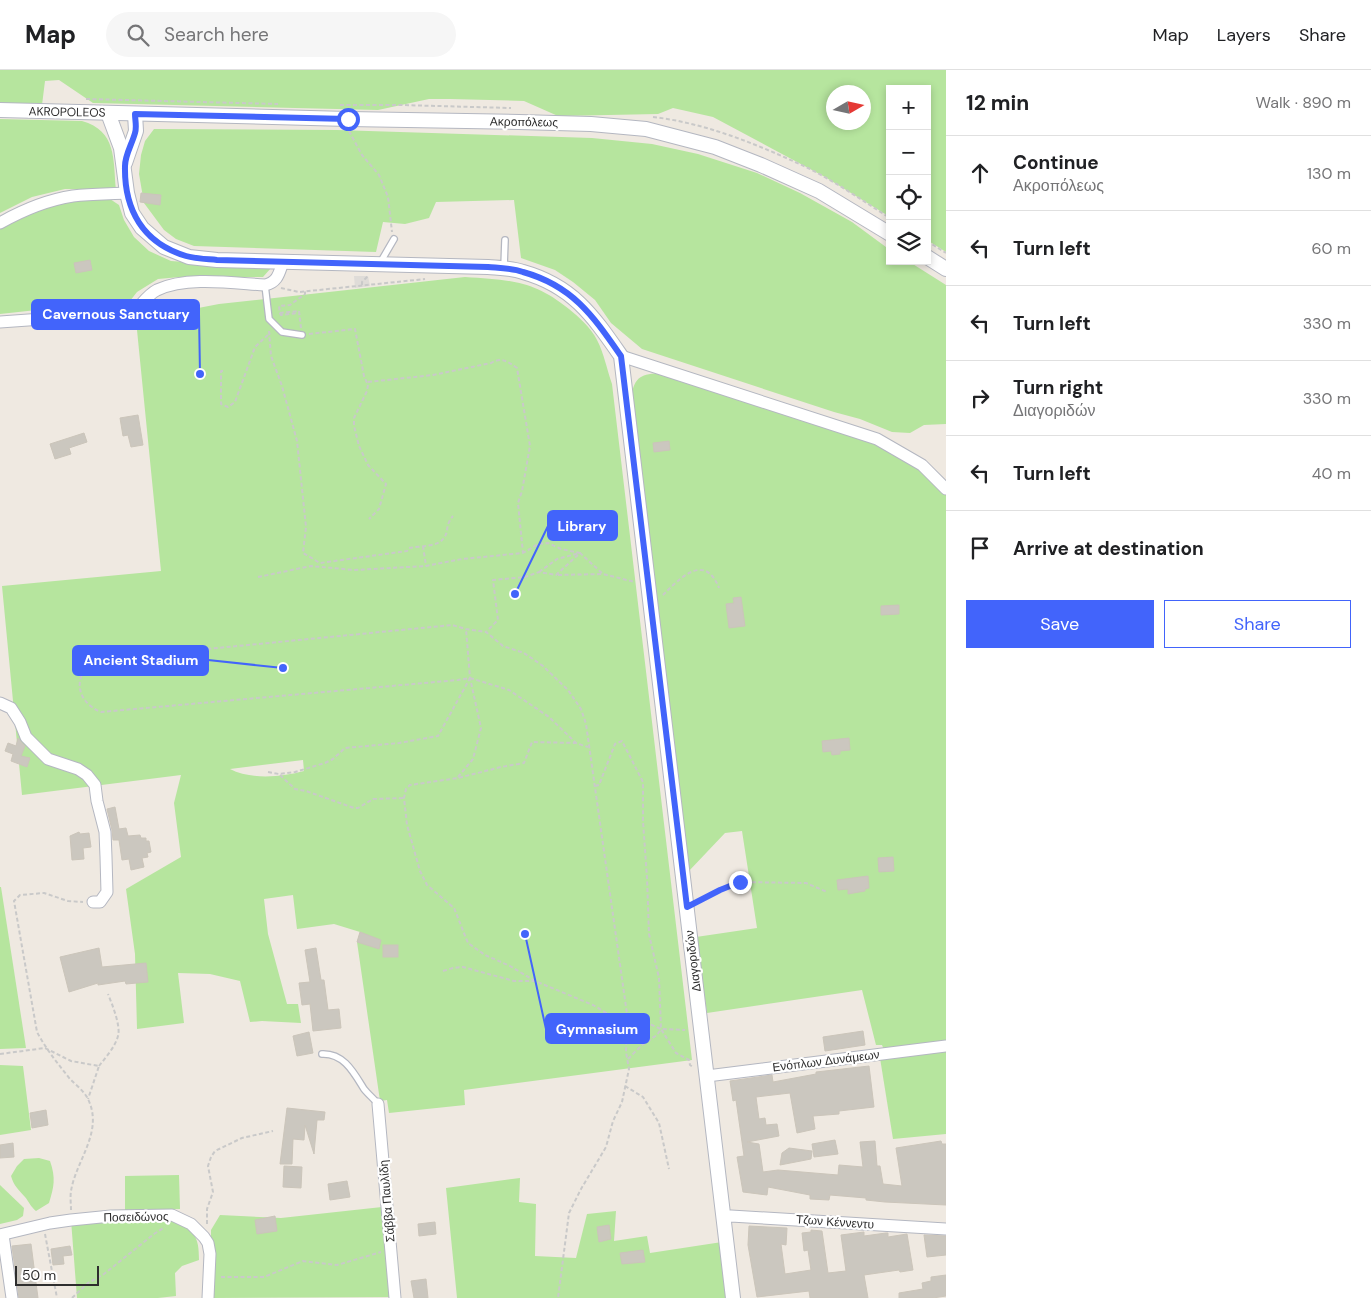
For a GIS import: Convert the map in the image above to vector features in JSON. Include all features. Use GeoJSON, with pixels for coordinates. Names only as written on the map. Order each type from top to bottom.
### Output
{"type":"FeatureCollection","features":[{"type":"Feature","properties":{"kind":"street","name":"AKROPOLEOS"},"geometry":{"type":"LineString","coordinates":[[0,110],[135,114]]}},
{"type":"Feature","properties":{"kind":"street"},"geometry":{"type":"LineString","coordinates":[[108,113],[119,141],[132,213],[142,228],[164,247],[189,257],[217,260],[380,263],[488,267],[522,271],[540,278],[573,296],[588,312],[621,356],[877,439],[922,465],[946,490]]}},
{"type":"Feature","properties":{"kind":"street"},"geometry":{"type":"LineString","coordinates":[[124,164],[136,131],[135,114]]}},
{"type":"Feature","properties":{"kind":"street","name":"Ακροπόλεως"},"geometry":{"type":"LineString","coordinates":[[135,114],[591,124],[646,130],[715,147],[762,165],[819,191],[886,232]]}},
{"type":"Feature","properties":{"kind":"street"},"geometry":{"type":"LineString","coordinates":[[0,223],[16,214],[52,200],[74,196],[127,193]]}},
{"type":"Feature","properties":{"kind":"street"},"geometry":{"type":"LineString","coordinates":[[931,260],[946,269]]}},
{"type":"Feature","properties":{"kind":"street"},"geometry":{"type":"LineString","coordinates":[[0,322],[56,318],[121,320],[132,314],[155,291],[170,286],[194,282],[273,283],[284,262]]}},
{"type":"Feature","properties":{"kind":"street","name":"Διαγοριδών"},"geometry":{"type":"LineString","coordinates":[[621,356],[733,1298]]}},
{"type":"Feature","properties":{"kind":"street"},"geometry":{"type":"LineString","coordinates":[[0,703],[11,708],[26,737],[48,758],[78,769],[87,775],[95,785],[97,802],[105,832],[107,892],[100,902],[93,902]]}},
{"type":"Feature","properties":{"kind":"street","name":"Ενόπλων Δυνάμεων"},"geometry":{"type":"LineString","coordinates":[[707,1076],[946,1046]]}},
{"type":"Feature","properties":{"kind":"street","name":"Σάββα Παυλίδη"},"geometry":{"type":"LineString","coordinates":[[378,1104],[395,1298]]}},
{"type":"Feature","properties":{"kind":"street","name":"Ποσειδώνος"},"geometry":{"type":"LineString","coordinates":[[2,1235],[71,1220],[111,1216],[172,1215],[191,1224],[204,1237]]}},
{"type":"Feature","properties":{"kind":"street","name":"Τζων Κέννεντυ"},"geometry":{"type":"LineString","coordinates":[[724,1217],[740,1216],[946,1229]]}},
{"type":"Feature","properties":{"kind":"street"},"geometry":{"type":"LineString","coordinates":[[2,1235],[12,1298]]}},
{"type":"Feature","properties":{"kind":"street"},"geometry":{"type":"LineString","coordinates":[[204,1237],[210,1254],[208,1298]]}},
{"type":"Feature","properties":{"kind":"lane"},"geometry":{"type":"LineString","coordinates":[[380,263],[394,239]]}},
{"type":"Feature","properties":{"kind":"lane"},"geometry":{"type":"LineString","coordinates":[[504,269],[505,240]]}},
{"type":"Feature","properties":{"kind":"lane"},"geometry":{"type":"LineString","coordinates":[[265,284],[269,319],[282,332],[302,335]]}},
{"type":"Feature","properties":{"kind":"lane"},"geometry":{"type":"LineString","coordinates":[[322,1054],[332,1055],[343,1060],[352,1068],[365,1090],[378,1104]]}},
{"type":"Feature","properties":{"kind":"path"},"geometry":{"type":"LineString","coordinates":[[348,130],[362,155],[379,175],[388,197],[394,239]]}},
{"type":"Feature","properties":{"kind":"path"},"geometry":{"type":"LineString","coordinates":[[931,244],[946,253]]}},
{"type":"Feature","properties":{"kind":"path"},"geometry":{"type":"LineString","coordinates":[[362,285],[362,282],[368,276]]}},
{"type":"Feature","properties":{"kind":"path"},"geometry":{"type":"LineString","coordinates":[[281,288],[290,291],[305,291],[428,279]]}},
{"type":"Feature","properties":{"kind":"path"},"geometry":{"type":"LineString","coordinates":[[305,291],[305,294],[290,305],[279,306],[280,313],[298,311],[302,335],[355,329],[364,376],[368,382],[367,391],[354,418],[354,426],[358,446],[368,465],[386,484],[379,509],[369,519]]}},
{"type":"Feature","properties":{"kind":"path"},"geometry":{"type":"LineString","coordinates":[[269,319],[271,356],[282,386],[296,441],[306,527],[303,553],[320,563],[407,551],[410,548],[438,543],[444,538],[448,522],[453,516]]}},
{"type":"Feature","properties":{"kind":"path"},"geometry":{"type":"LineString","coordinates":[[223,371],[221,371],[221,404],[228,406],[235,402],[255,347],[270,333]]}},
{"type":"Feature","properties":{"kind":"path"},"geometry":{"type":"LineString","coordinates":[[368,382],[433,375],[504,359],[518,368],[530,446],[518,503],[523,553]]}},
{"type":"Feature","properties":{"kind":"path"},"geometry":{"type":"LineString","coordinates":[[258,577],[311,566],[354,570],[426,566],[523,553],[538,544],[548,543],[561,549],[580,553],[603,574]]}},
{"type":"Feature","properties":{"kind":"path"},"geometry":{"type":"LineString","coordinates":[[423,545],[426,566]]}},
{"type":"Feature","properties":{"kind":"path"},"geometry":{"type":"LineString","coordinates":[[486,632],[498,620],[493,580],[524,577],[539,572],[557,559],[580,553]]}},
{"type":"Feature","properties":{"kind":"path"},"geometry":{"type":"LineString","coordinates":[[556,575],[580,553]]}},
{"type":"Feature","properties":{"kind":"path"},"geometry":{"type":"LineString","coordinates":[[651,605],[677,581],[696,570],[704,570],[711,573],[720,588]]}},
{"type":"Feature","properties":{"kind":"path"},"geometry":{"type":"LineString","coordinates":[[539,572],[556,575],[603,574],[636,582]]}},
{"type":"Feature","properties":{"kind":"path"},"geometry":{"type":"LineString","coordinates":[[558,1298],[569,1213],[606,1147],[613,1121],[622,1102],[629,1069],[627,1059],[627,1014],[586,724],[581,709],[568,690],[543,666],[524,654],[504,646],[486,632],[452,625],[96,660],[89,665],[80,679],[79,687],[81,696],[86,703],[101,712],[110,712],[470,678],[510,690],[549,717],[576,743]]}},
{"type":"Feature","properties":{"kind":"path"},"geometry":{"type":"LineString","coordinates":[[458,778],[473,759],[481,728],[470,678],[466,629]]}},
{"type":"Feature","properties":{"kind":"path"},"geometry":{"type":"LineString","coordinates":[[268,772],[279,774],[325,763],[333,759],[345,748],[399,743],[438,736],[470,678]]}},
{"type":"Feature","properties":{"kind":"path"},"geometry":{"type":"LineString","coordinates":[[595,786],[599,785],[615,744],[622,741],[642,782],[642,821],[647,878],[648,934],[659,978],[661,1029],[676,1053],[689,1060],[690,1065],[707,1076]]}},
{"type":"Feature","properties":{"kind":"path"},"geometry":{"type":"LineString","coordinates":[[589,747],[576,743],[532,742],[524,763],[458,778],[410,785],[406,789],[404,798],[407,825],[420,871],[427,885],[454,908],[468,943],[485,955],[510,966],[535,981],[593,1005],[626,1025]]}},
{"type":"Feature","properties":{"kind":"path"},"geometry":{"type":"LineString","coordinates":[[279,774],[295,789],[354,808],[358,808],[373,799],[404,798]]}},
{"type":"Feature","properties":{"kind":"path"},"geometry":{"type":"LineString","coordinates":[[687,907],[740,882],[806,883],[827,892]]}},
{"type":"Feature","properties":{"kind":"path"},"geometry":{"type":"LineString","coordinates":[[71,1220],[71,1191],[78,1167],[87,1149],[92,1129],[92,1113],[88,1099],[45,1048],[37,1032],[14,901],[20,895],[44,893],[68,901],[93,902]]}},
{"type":"Feature","properties":{"kind":"path"},"geometry":{"type":"LineString","coordinates":[[443,971],[463,967],[514,982],[535,981]]}},
{"type":"Feature","properties":{"kind":"path"},"geometry":{"type":"LineString","coordinates":[[88,1099],[99,1066],[111,1051],[119,1035],[114,1008],[108,994]]}},
{"type":"Feature","properties":{"kind":"path"},"geometry":{"type":"LineString","coordinates":[[627,1014],[661,1029],[684,1030]]}},
{"type":"Feature","properties":{"kind":"path"},"geometry":{"type":"LineString","coordinates":[[627,1059],[642,1044],[657,1035],[661,1029]]}},
{"type":"Feature","properties":{"kind":"path"},"geometry":{"type":"LineString","coordinates":[[0,1054],[45,1048],[71,1061],[99,1066]]}},
{"type":"Feature","properties":{"kind":"path"},"geometry":{"type":"LineString","coordinates":[[625,1086],[643,1097],[659,1123],[669,1169]]}},
{"type":"Feature","properties":{"kind":"path"},"geometry":{"type":"LineString","coordinates":[[204,1237],[207,1228],[208,1209],[213,1192],[208,1166],[211,1157],[215,1151],[242,1138],[273,1132]]}},
{"type":"Feature","properties":{"kind":"path"},"geometry":{"type":"LineString","coordinates":[[42,1226],[44,1228],[57,1298]]}},
{"type":"Feature","properties":{"kind":"path"},"geometry":{"type":"LineString","coordinates":[[72,1298],[88,1283],[104,1274],[160,1229],[168,1226]]}},
{"type":"Feature","properties":{"kind":"path"},"geometry":{"type":"LineString","coordinates":[[208,1277],[264,1277],[303,1261],[337,1265],[391,1249]]}},
{"type":"Feature","properties":{"kind":"green space"},"geometry":{"type":"Polygon","coordinates":[[[0,70],[946,70],[946,252],[931,243],[931,85],[886,85],[886,215],[825,177],[713,117],[673,108],[658,114],[558,116],[524,101],[429,99],[378,110],[93,103],[59,80],[45,81],[42,105],[0,104],[0,70]]]}},
{"type":"Feature","properties":{"kind":"green space"},"geometry":{"type":"Polygon","coordinates":[[[0,119],[82,121],[93,126],[102,132],[111,148],[116,190],[65,189],[32,197],[0,213],[0,119]]]}},
{"type":"Feature","properties":{"kind":"green space"},"geometry":{"type":"Polygon","coordinates":[[[154,129],[337,130],[592,138],[652,144],[698,154],[757,173],[800,193],[852,222],[886,247],[886,265],[914,265],[946,285],[946,424],[924,425],[910,433],[892,432],[860,419],[642,349],[611,323],[595,300],[573,282],[555,270],[521,258],[514,200],[436,202],[429,218],[405,224],[383,222],[376,252],[194,246],[176,239],[164,230],[144,203],[139,174],[145,141],[154,129]]]}},
{"type":"Feature","properties":{"kind":"green space"},"geometry":{"type":"Polygon","coordinates":[[[107,197],[119,205],[124,220],[134,237],[149,251],[171,261],[271,268],[263,277],[180,277],[158,279],[137,292],[126,306],[116,313],[91,313],[55,308],[0,314],[0,228],[27,213],[53,205],[107,197]]]}},
{"type":"Feature","properties":{"kind":"green space"},"geometry":{"type":"Polygon","coordinates":[[[465,277],[495,279],[520,283],[544,292],[573,312],[594,336],[602,350],[612,384],[692,1060],[464,1090],[465,1105],[389,1113],[387,1100],[380,1101],[357,942],[360,932],[334,924],[297,929],[293,895],[264,899],[268,934],[287,1004],[298,1004],[301,1023],[250,1022],[240,981],[210,974],[178,973],[184,1023],[137,1029],[135,954],[126,889],[181,857],[174,803],[181,775],[22,795],[2,586],[161,571],[136,320],[219,304],[465,277]],[[303,760],[230,769],[247,775],[257,776],[286,775],[304,771],[303,760]]]}},
{"type":"Feature","properties":{"kind":"green space"},"geometry":{"type":"Polygon","coordinates":[[[662,373],[882,442],[915,463],[946,492],[946,1041],[884,1050],[882,1045],[876,1045],[862,990],[707,1013],[696,937],[757,928],[742,831],[725,833],[688,872],[631,397],[637,380],[644,375],[662,373]]]}},
{"type":"Feature","properties":{"kind":"green space"},"geometry":{"type":"Polygon","coordinates":[[[1,887],[26,1048],[0,1049],[1,887]]]}},
{"type":"Feature","properties":{"kind":"green space"},"geometry":{"type":"Polygon","coordinates":[[[946,1049],[946,1134],[893,1139],[880,1058],[946,1049]]]}},
{"type":"Feature","properties":{"kind":"green space"},"geometry":{"type":"Polygon","coordinates":[[[0,1065],[23,1066],[31,1130],[0,1135],[0,1065]]]}},
{"type":"Feature","properties":{"kind":"green space"},"geometry":{"type":"Polygon","coordinates":[[[39,1158],[50,1161],[54,1182],[49,1203],[36,1211],[16,1187],[11,1176],[24,1159],[39,1158]]]}},
{"type":"Feature","properties":{"kind":"green space"},"geometry":{"type":"Polygon","coordinates":[[[179,1175],[180,1209],[125,1210],[125,1176],[179,1175]]]}},
{"type":"Feature","properties":{"kind":"green space"},"geometry":{"type":"Polygon","coordinates":[[[520,1178],[519,1202],[536,1204],[535,1256],[576,1258],[587,1214],[616,1211],[614,1241],[647,1236],[650,1253],[722,1242],[729,1298],[457,1298],[446,1188],[520,1178]]]}},
{"type":"Feature","properties":{"kind":"green space"},"geometry":{"type":"Polygon","coordinates":[[[0,1185],[24,1208],[23,1216],[17,1220],[0,1224],[0,1185]]]}},
{"type":"Feature","properties":{"kind":"green space"},"geometry":{"type":"Polygon","coordinates":[[[382,1207],[392,1297],[211,1298],[211,1230],[220,1215],[281,1218],[382,1207]]]}},
{"type":"Feature","properties":{"kind":"green space"},"geometry":{"type":"Polygon","coordinates":[[[177,1219],[195,1236],[199,1260],[182,1266],[175,1273],[176,1296],[158,1298],[77,1298],[71,1220],[177,1219]]]}},
{"type":"Feature","properties":{"kind":"shaded area"},"geometry":{"type":"Polygon","coordinates":[[[354,276],[368,276],[370,286],[355,288],[354,276]]]}},
{"type":"Feature","properties":{"kind":"building"},"geometry":{"type":"Polygon","coordinates":[[[141,193],[161,195],[160,205],[140,202],[141,193]]]}},
{"type":"Feature","properties":{"kind":"building"},"geometry":{"type":"Polygon","coordinates":[[[90,260],[92,270],[76,273],[74,263],[90,260]]]}},
{"type":"Feature","properties":{"kind":"building"},"geometry":{"type":"Polygon","coordinates":[[[138,415],[143,445],[131,447],[128,435],[123,436],[120,418],[138,415]]]}},
{"type":"Feature","properties":{"kind":"building"},"geometry":{"type":"Polygon","coordinates":[[[84,433],[87,442],[69,448],[71,454],[55,459],[50,444],[84,433]]]}},
{"type":"Feature","properties":{"kind":"building"},"geometry":{"type":"Polygon","coordinates":[[[669,441],[670,450],[654,452],[653,443],[669,441]]]}},
{"type":"Feature","properties":{"kind":"building"},"geometry":{"type":"Polygon","coordinates":[[[741,597],[745,626],[729,628],[726,604],[734,603],[733,598],[741,597]]]}},
{"type":"Feature","properties":{"kind":"building"},"geometry":{"type":"Polygon","coordinates":[[[899,605],[899,614],[881,615],[881,606],[899,605]]]}},
{"type":"Feature","properties":{"kind":"building"},"geometry":{"type":"Polygon","coordinates":[[[18,738],[25,746],[21,756],[30,758],[27,767],[11,761],[13,754],[5,751],[8,743],[16,746],[18,738]]]}},
{"type":"Feature","properties":{"kind":"building"},"geometry":{"type":"Polygon","coordinates":[[[849,738],[850,750],[840,751],[840,754],[832,755],[831,751],[823,752],[822,741],[849,738]]]}},
{"type":"Feature","properties":{"kind":"building"},"geometry":{"type":"Polygon","coordinates":[[[115,807],[119,829],[126,828],[128,836],[140,835],[141,838],[146,838],[146,841],[149,841],[151,852],[147,853],[148,857],[142,858],[144,867],[131,870],[129,859],[122,860],[119,840],[113,840],[107,809],[115,807]]]}},
{"type":"Feature","properties":{"kind":"building"},"geometry":{"type":"Polygon","coordinates":[[[79,832],[80,834],[89,833],[91,847],[83,848],[84,859],[72,860],[70,836],[79,832]]]}},
{"type":"Feature","properties":{"kind":"building"},"geometry":{"type":"Polygon","coordinates":[[[893,857],[894,871],[879,872],[878,858],[893,857]]]}},
{"type":"Feature","properties":{"kind":"building"},"geometry":{"type":"Polygon","coordinates":[[[868,876],[869,888],[865,889],[865,891],[848,894],[848,889],[838,890],[837,880],[868,876]]]}},
{"type":"Feature","properties":{"kind":"building"},"geometry":{"type":"Polygon","coordinates":[[[360,932],[381,940],[379,949],[357,942],[360,932]]]}},
{"type":"Feature","properties":{"kind":"building"},"geometry":{"type":"Polygon","coordinates":[[[383,945],[398,945],[398,957],[383,957],[383,945]]]}},
{"type":"Feature","properties":{"kind":"building"},"geometry":{"type":"Polygon","coordinates":[[[99,948],[102,967],[146,963],[148,982],[126,984],[125,981],[98,985],[98,983],[69,992],[60,957],[99,948]]]}},
{"type":"Feature","properties":{"kind":"building"},"geometry":{"type":"Polygon","coordinates":[[[316,948],[321,980],[324,980],[328,1010],[339,1009],[341,1028],[313,1031],[310,1004],[302,1005],[299,983],[310,982],[305,950],[316,948]]]}},
{"type":"Feature","properties":{"kind":"building"},"geometry":{"type":"Polygon","coordinates":[[[863,1031],[865,1045],[825,1051],[823,1037],[863,1031]]]}},
{"type":"Feature","properties":{"kind":"building"},"geometry":{"type":"Polygon","coordinates":[[[309,1032],[313,1053],[297,1056],[293,1036],[309,1032]]]}},
{"type":"Feature","properties":{"kind":"building"},"geometry":{"type":"Polygon","coordinates":[[[869,1066],[874,1107],[839,1111],[839,1114],[813,1116],[815,1129],[797,1133],[790,1093],[756,1097],[759,1119],[765,1118],[766,1125],[777,1124],[779,1136],[747,1142],[759,1144],[763,1172],[778,1170],[838,1175],[839,1165],[863,1167],[860,1142],[875,1141],[877,1166],[880,1166],[883,1184],[902,1186],[896,1148],[941,1141],[942,1144],[946,1144],[946,1205],[885,1202],[866,1200],[866,1198],[830,1195],[829,1200],[810,1199],[810,1195],[768,1187],[767,1195],[743,1192],[737,1157],[744,1156],[736,1100],[733,1101],[730,1081],[772,1075],[773,1082],[816,1074],[816,1072],[869,1066]]]}},
{"type":"Feature","properties":{"kind":"building"},"geometry":{"type":"Polygon","coordinates":[[[287,1108],[325,1112],[324,1120],[317,1120],[314,1154],[305,1125],[304,1140],[293,1139],[292,1164],[280,1164],[287,1108]]]}},
{"type":"Feature","properties":{"kind":"building"},"geometry":{"type":"Polygon","coordinates":[[[46,1110],[48,1125],[32,1128],[30,1113],[46,1110]]]}},
{"type":"Feature","properties":{"kind":"building"},"geometry":{"type":"Polygon","coordinates":[[[835,1140],[838,1154],[814,1157],[812,1144],[835,1140]]]}},
{"type":"Feature","properties":{"kind":"building"},"geometry":{"type":"Polygon","coordinates":[[[13,1143],[14,1157],[0,1158],[0,1145],[13,1143]]]}},
{"type":"Feature","properties":{"kind":"building"},"geometry":{"type":"Polygon","coordinates":[[[789,1148],[812,1151],[811,1159],[780,1165],[782,1153],[789,1148]]]}},
{"type":"Feature","properties":{"kind":"building"},"geometry":{"type":"Polygon","coordinates":[[[284,1166],[302,1167],[301,1188],[283,1187],[284,1166]]]}},
{"type":"Feature","properties":{"kind":"building"},"geometry":{"type":"Polygon","coordinates":[[[347,1181],[350,1197],[330,1200],[328,1184],[347,1181]]]}},
{"type":"Feature","properties":{"kind":"building"},"geometry":{"type":"Polygon","coordinates":[[[275,1216],[277,1231],[257,1234],[255,1220],[275,1216]]]}},
{"type":"Feature","properties":{"kind":"building"},"geometry":{"type":"Polygon","coordinates":[[[435,1222],[436,1234],[419,1236],[418,1224],[435,1222]]]}},
{"type":"Feature","properties":{"kind":"building"},"geometry":{"type":"Polygon","coordinates":[[[609,1225],[611,1239],[599,1242],[597,1227],[609,1225]]]}},
{"type":"Feature","properties":{"kind":"building"},"geometry":{"type":"Polygon","coordinates":[[[749,1226],[787,1228],[786,1245],[781,1244],[785,1274],[811,1270],[808,1250],[804,1251],[802,1233],[811,1232],[811,1230],[822,1231],[828,1273],[846,1271],[841,1235],[864,1232],[864,1236],[888,1233],[888,1237],[907,1234],[913,1270],[864,1275],[868,1298],[810,1298],[809,1291],[757,1297],[748,1245],[749,1226]]]}},
{"type":"Feature","properties":{"kind":"building"},"geometry":{"type":"Polygon","coordinates":[[[924,1235],[946,1236],[946,1255],[927,1257],[924,1235]]]}},
{"type":"Feature","properties":{"kind":"building"},"geometry":{"type":"Polygon","coordinates":[[[31,1244],[38,1298],[19,1298],[12,1246],[31,1244]]]}},
{"type":"Feature","properties":{"kind":"building"},"geometry":{"type":"Polygon","coordinates":[[[70,1246],[72,1255],[63,1256],[64,1264],[53,1265],[51,1249],[70,1246]]]}},
{"type":"Feature","properties":{"kind":"building"},"geometry":{"type":"Polygon","coordinates":[[[643,1250],[645,1262],[622,1264],[620,1253],[643,1250]]]}},
{"type":"Feature","properties":{"kind":"building"},"geometry":{"type":"Polygon","coordinates":[[[946,1275],[946,1296],[899,1298],[899,1293],[923,1289],[922,1283],[931,1281],[931,1277],[946,1275]]]}},
{"type":"Feature","properties":{"kind":"building"},"geometry":{"type":"Polygon","coordinates":[[[426,1279],[428,1298],[414,1298],[411,1281],[426,1279]]]}},
{"type":"Feature","properties":{"kind":"place","name":"Cavernous Sanctuary"},"geometry":{"type":"Point","coordinates":[200,374]}},
{"type":"Feature","properties":{"kind":"place","name":"Library"},"geometry":{"type":"Point","coordinates":[515,594]}},
{"type":"Feature","properties":{"kind":"place","name":"Ancient Stadium"},"geometry":{"type":"Point","coordinates":[283,668]}},
{"type":"Feature","properties":{"kind":"place","name":"Gymnasium"},"geometry":{"type":"Point","coordinates":[525,934]}},
{"type":"Feature","properties":{"kind":"route"},"geometry":{"type":"LineString","coordinates":[[348,119],[135,114],[136,131],[124,164],[127,193],[132,213],[142,228],[154,240],[174,252],[189,257],[217,260],[488,267],[522,271],[540,278],[573,296],[588,312],[621,356],[687,907],[740,882]]}}]}
